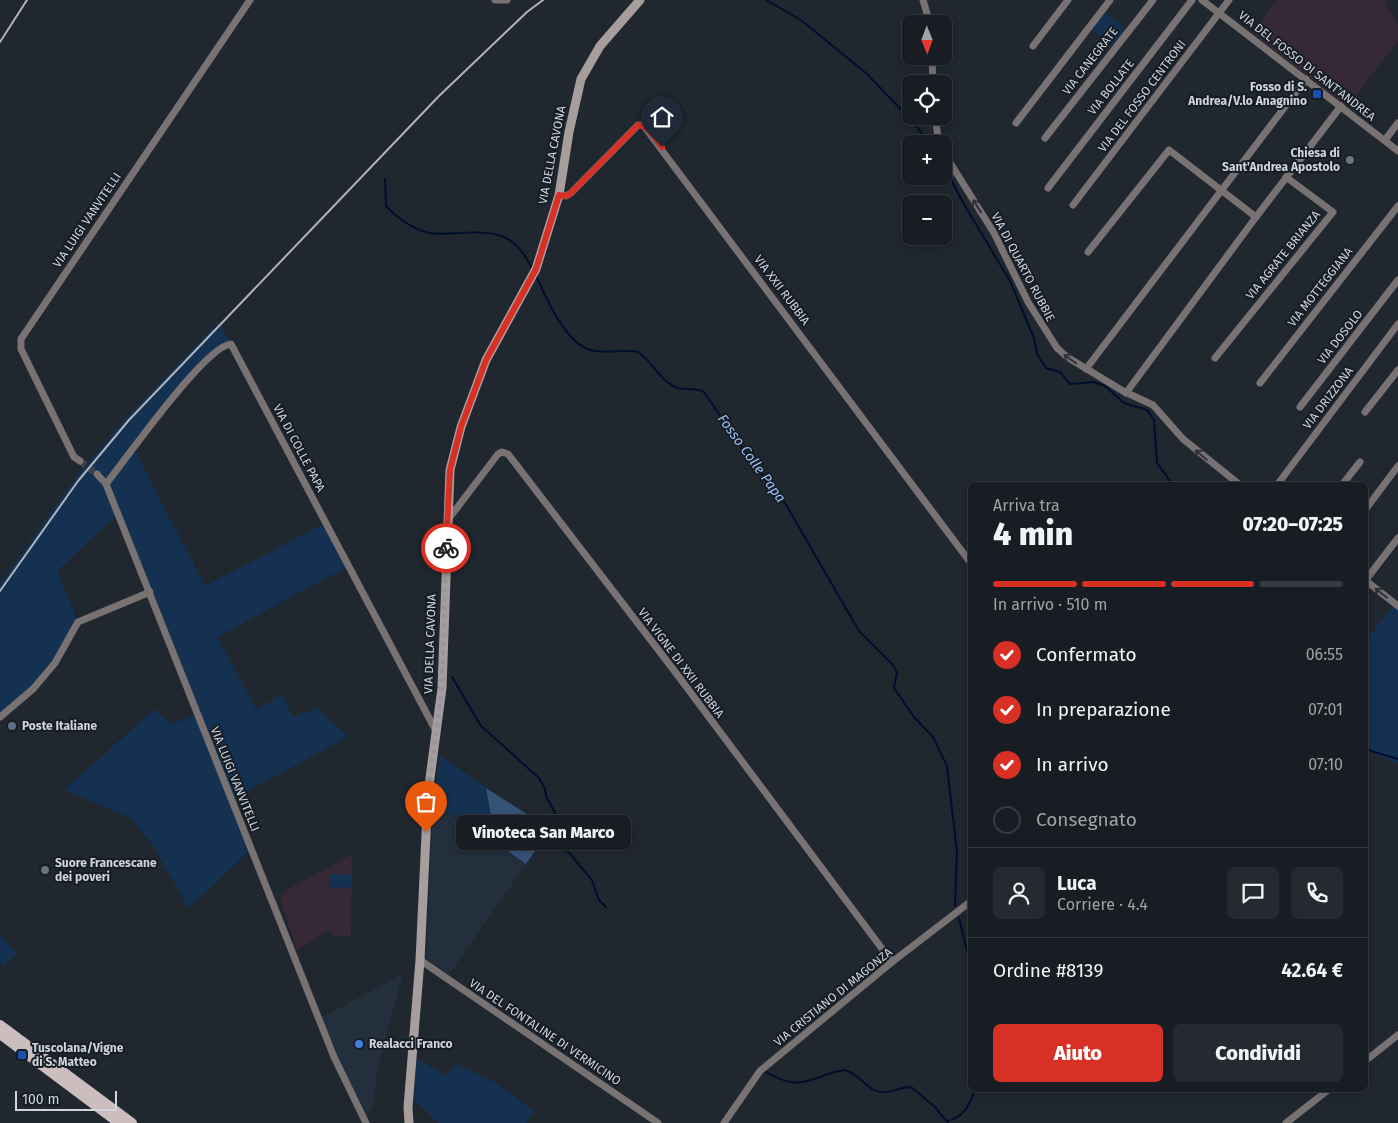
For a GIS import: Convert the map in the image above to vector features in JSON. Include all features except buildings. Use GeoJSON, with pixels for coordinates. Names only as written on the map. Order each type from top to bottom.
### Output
{"type":"FeatureCollection","features":[{"type":"Feature","properties":{"kind":"main road","name":"VIA DELLA CAVONA"},"geometry":{"type":"LineString","coordinates":[[409,1123],[408,1107],[420,960],[428,793],[442,688],[450,470],[461,427],[486,360],[534,273],[559,195],[569,132],[581,79],[600,46],[640,0]]}},
{"type":"Feature","properties":{"kind":"main road"},"geometry":{"type":"LineString","coordinates":[[0,1025],[132,1123]]}},
{"type":"Feature","properties":{"kind":"main road"},"geometry":{"type":"LineString","coordinates":[[0,1034],[119,1123]]}},
{"type":"Feature","properties":{"kind":"street","name":"VIA LUIGI VANVITELLI"},"geometry":{"type":"LineString","coordinates":[[80,462],[74,457],[21,349],[21,339],[250,0]]}},
{"type":"Feature","properties":{"kind":"street"},"geometry":{"type":"LineString","coordinates":[[495,0],[507,0]]}},
{"type":"Feature","properties":{"kind":"street"},"geometry":{"type":"LineString","coordinates":[[923,0],[927,15]]}},
{"type":"Feature","properties":{"kind":"street"},"geometry":{"type":"LineString","coordinates":[[1033,46],[1068,0]]}},
{"type":"Feature","properties":{"kind":"street"},"geometry":{"type":"LineString","coordinates":[[1016,123],[1110,0]]}},
{"type":"Feature","properties":{"kind":"street","name":"VIA CANEGRATE"},"geometry":{"type":"LineString","coordinates":[[1045,138],[1153,0]]}},
{"type":"Feature","properties":{"kind":"street","name":"VIA BOLLATE"},"geometry":{"type":"LineString","coordinates":[[1048,188],[1192,0]]}},
{"type":"Feature","properties":{"kind":"street","name":"VIA DEL FOSSO DI SANT'ANDREA"},"geometry":{"type":"LineString","coordinates":[[1202,0],[1398,151]]}},
{"type":"Feature","properties":{"kind":"street","name":"VIA DEL FOSSO CENTRONI"},"geometry":{"type":"LineString","coordinates":[[1073,205],[1229,0]]}},
{"type":"Feature","properties":{"kind":"street"},"geometry":{"type":"LineString","coordinates":[[1086,369],[1306,79]]}},
{"type":"Feature","properties":{"kind":"street"},"geometry":{"type":"LineString","coordinates":[[1126,393],[1341,106]]}},
{"type":"Feature","properties":{"kind":"street"},"geometry":{"type":"LineString","coordinates":[[1385,140],[1398,123]]}},
{"type":"Feature","properties":{"kind":"street","name":"VIA XXII RUBBIA"},"geometry":{"type":"LineString","coordinates":[[559,195],[566,196],[571,193],[638,125],[644,125],[968,559]]}},
{"type":"Feature","properties":{"kind":"street"},"geometry":{"type":"LineString","coordinates":[[1088,252],[1169,150],[1256,217]]}},
{"type":"Feature","properties":{"kind":"street","name":"VIA DI QUARTO RUBBIE"},"geometry":{"type":"LineString","coordinates":[[952,166],[994,234],[1024,296],[1052,341],[1062,353],[1126,393],[1153,405],[1180,437],[1236,482]]}},
{"type":"Feature","properties":{"kind":"street","name":"VIA AGRATE BRIANZA"},"geometry":{"type":"LineString","coordinates":[[1214,358],[1333,212],[1286,177]]}},
{"type":"Feature","properties":{"kind":"street","name":"VIA MOTTEGGIANA"},"geometry":{"type":"LineString","coordinates":[[1260,383],[1398,206]]}},
{"type":"Feature","properties":{"kind":"street","name":"VIA DOSOLO"},"geometry":{"type":"LineString","coordinates":[[1300,407],[1398,280]]}},
{"type":"Feature","properties":{"kind":"street","name":"VIA DRIZZONA"},"geometry":{"type":"LineString","coordinates":[[1279,482],[1398,324]]}},
{"type":"Feature","properties":{"kind":"street","name":"VIA DI COLLE PAPA"},"geometry":{"type":"LineString","coordinates":[[106,484],[200,365],[223,346],[231,344],[436,731]]}},
{"type":"Feature","properties":{"kind":"street"},"geometry":{"type":"LineString","coordinates":[[1365,412],[1398,370]]}},
{"type":"Feature","properties":{"kind":"street","name":"VIA VIGNE DI XXII RUBBIA"},"geometry":{"type":"LineString","coordinates":[[447,521],[498,454],[502,452],[508,454],[892,962]]}},
{"type":"Feature","properties":{"kind":"street"},"geometry":{"type":"LineString","coordinates":[[1344,482],[1360,462]]}},
{"type":"Feature","properties":{"kind":"street"},"geometry":{"type":"LineString","coordinates":[[1368,506],[1398,466]]}},
{"type":"Feature","properties":{"kind":"street","name":"VIA LUIGI VANVITELLI"},"geometry":{"type":"LineString","coordinates":[[97,474],[106,484],[351,1094],[366,1123]]}},
{"type":"Feature","properties":{"kind":"street"},"geometry":{"type":"LineString","coordinates":[[1368,576],[1398,538]]}},
{"type":"Feature","properties":{"kind":"street"},"geometry":{"type":"LineString","coordinates":[[1368,582],[1398,606]]}},
{"type":"Feature","properties":{"kind":"street"},"geometry":{"type":"LineString","coordinates":[[0,717],[33,689],[55,663],[78,622],[150,592]]}},
{"type":"Feature","properties":{"kind":"street","name":"VIA CRISTIANO DI MAGONZA"},"geometry":{"type":"LineString","coordinates":[[724,1123],[760,1071],[892,962],[968,904]]}},
{"type":"Feature","properties":{"kind":"street","name":"VIA DEL FONTALINE DI VERMICINO"},"geometry":{"type":"LineString","coordinates":[[420,960],[658,1123]]}},
{"type":"Feature","properties":{"kind":"street"},"geometry":{"type":"LineString","coordinates":[[1368,1059],[1398,1036]]}},
{"type":"Feature","properties":{"kind":"street"},"geometry":{"type":"LineString","coordinates":[[1286,1123],[1325,1092]]}},
{"type":"Feature","properties":{"kind":"shaded area"},"geometry":{"type":"Polygon","coordinates":[[[1277,0],[1388,0],[1384,6],[1390,11],[1398,25],[1398,41],[1347,107],[1252,33],[1277,0]]]}},
{"type":"Feature","properties":{"kind":"shaded area"},"geometry":{"type":"Polygon","coordinates":[[[1104,12],[1126,29],[1113,45],[1092,29],[1104,12]]]}},
{"type":"Feature","properties":{"kind":"shaded area"},"geometry":{"type":"Polygon","coordinates":[[[219,322],[231,344],[200,365],[134,449],[205,586],[326,523],[349,566],[217,637],[256,709],[283,695],[293,717],[317,708],[348,737],[232,799],[251,849],[189,908],[153,846],[131,818],[64,790],[155,709],[170,724],[198,715],[118,514],[57,571],[78,622],[55,663],[0,717],[0,584],[76,477],[127,417],[219,322]]]}},
{"type":"Feature","properties":{"kind":"shaded area"},"geometry":{"type":"Polygon","coordinates":[[[1395,603],[1398,606],[1398,763],[1368,751],[1368,638],[1395,603]]]}},
{"type":"Feature","properties":{"kind":"shaded area"},"geometry":{"type":"Polygon","coordinates":[[[440,755],[486,788],[496,843],[433,804],[440,755]]]}},
{"type":"Feature","properties":{"kind":"shaded area"},"geometry":{"type":"Polygon","coordinates":[[[486,788],[550,829],[526,864],[496,843],[486,788]]]}},
{"type":"Feature","properties":{"kind":"shaded area"},"geometry":{"type":"Polygon","coordinates":[[[433,804],[526,864],[449,975],[426,958],[433,804]]]}},
{"type":"Feature","properties":{"kind":"shaded area"},"geometry":{"type":"Polygon","coordinates":[[[352,855],[351,936],[333,936],[329,930],[297,950],[280,899],[284,891],[352,855]]]}},
{"type":"Feature","properties":{"kind":"shaded area"},"geometry":{"type":"Polygon","coordinates":[[[329,874],[352,874],[352,888],[329,887],[329,874]]]}},
{"type":"Feature","properties":{"kind":"shaded area"},"geometry":{"type":"Polygon","coordinates":[[[0,934],[17,954],[4,966],[0,962],[0,934]]]}},
{"type":"Feature","properties":{"kind":"shaded area","name":"Realacci Franco"},"geometry":{"type":"Polygon","coordinates":[[[403,974],[377,1071],[373,1107],[366,1117],[348,1084],[348,1075],[345,1075],[322,1017],[403,974]]]}},
{"type":"Feature","properties":{"kind":"shaded area"},"geometry":{"type":"Polygon","coordinates":[[[417,1059],[447,1076],[456,1064],[494,1082],[534,1111],[526,1123],[439,1123],[414,1100],[417,1059]]]}},
{"type":"Feature","properties":{"kind":"waterway"},"geometry":{"type":"LineString","coordinates":[[766,0],[801,20],[867,74],[923,135]]}},
{"type":"Feature","properties":{"kind":"waterway","name":"Fosso Colle Papa"},"geometry":{"type":"LineString","coordinates":[[385,179],[386,206],[395,215],[417,229],[433,234],[473,232],[495,234],[504,237],[520,249],[533,270]]}},
{"type":"Feature","properties":{"kind":"waterway"},"geometry":{"type":"LineString","coordinates":[[952,181],[1010,281],[1034,338],[1037,354],[1046,368],[1060,372],[1070,384],[1094,382],[1105,386],[1124,403],[1147,410],[1154,420],[1157,463],[1171,482]]}},
{"type":"Feature","properties":{"kind":"waterway","name":"Fosso Colle Papa"},"geometry":{"type":"LineString","coordinates":[[536,276],[565,330],[582,346],[597,351],[638,352],[668,383],[677,388],[696,389],[704,392],[754,465],[785,503],[859,631],[893,665],[897,672],[894,688],[914,717],[933,737],[947,766],[957,852],[955,906]]}},
{"type":"Feature","properties":{"kind":"waterway"},"geometry":{"type":"LineString","coordinates":[[452,677],[481,726],[539,778],[555,813],[555,836],[592,880],[599,900],[606,907]]}},
{"type":"Feature","properties":{"kind":"waterway"},"geometry":{"type":"LineString","coordinates":[[1368,750],[1398,759]]}},
{"type":"Feature","properties":{"kind":"waterway","name":"Fosso Colle Papa"},"geometry":{"type":"LineString","coordinates":[[959,918],[968,955]]}},
{"type":"Feature","properties":{"kind":"waterway"},"geometry":{"type":"LineString","coordinates":[[766,1072],[789,1082],[805,1082],[844,1070],[854,1074],[875,1091],[885,1092],[911,1087],[935,1107],[948,1123]]}},
{"type":"Feature","properties":{"kind":"waterway","name":"Fosso Colle Papa"},"geometry":{"type":"LineString","coordinates":[[947,1121],[962,1114],[971,1100],[973,1092]]}},
{"type":"Feature","properties":{"kind":"tunnel"},"geometry":{"type":"LineString","coordinates":[[80,461],[97,474]]}},
{"type":"Feature","properties":{"kind":"railway"},"geometry":{"type":"LineString","coordinates":[[0,42],[27,0]]}},
{"type":"Feature","properties":{"kind":"railway"},"geometry":{"type":"LineString","coordinates":[[0,591],[78,481],[129,420],[439,96],[527,12],[543,0]]}},
{"type":"Feature","properties":{"kind":"way so far"},"geometry":{"type":"LineString","coordinates":[[426,832],[428,793],[442,688],[446,548]]}},
{"type":"Feature","properties":{"kind":"place","name":"Fosso di S. Andrea/V.lo Anagnino"},"geometry":{"type":"Point","coordinates":[1317,94]}},
{"type":"Feature","properties":{"kind":"place","name":"Chiesa di Sant'Andrea Apostolo"},"geometry":{"type":"Point","coordinates":[1350,160]}},
{"type":"Feature","properties":{"kind":"place","name":"Poste Italiane"},"geometry":{"type":"Point","coordinates":[12,726]}},
{"type":"Feature","properties":{"kind":"place","name":"Vinoteca San Marco"},"geometry":{"type":"Point","coordinates":[426,832]}},
{"type":"Feature","properties":{"kind":"place","name":"Suore Francescane dei poveri"},"geometry":{"type":"Point","coordinates":[45,870]}},
{"type":"Feature","properties":{"kind":"place","name":"Realacci Franco"},"geometry":{"type":"Point","coordinates":[359,1044]}},
{"type":"Feature","properties":{"kind":"place","name":"Tuscolana/Vigne di S. Matteo"},"geometry":{"type":"Point","coordinates":[22,1055]}},
{"type":"Feature","properties":{"kind":"route"},"geometry":{"type":"LineString","coordinates":[[446,548],[450,470],[461,427],[486,360],[536,269],[559,195],[566,196],[571,193],[638,125],[644,125],[662,147]]}}]}
